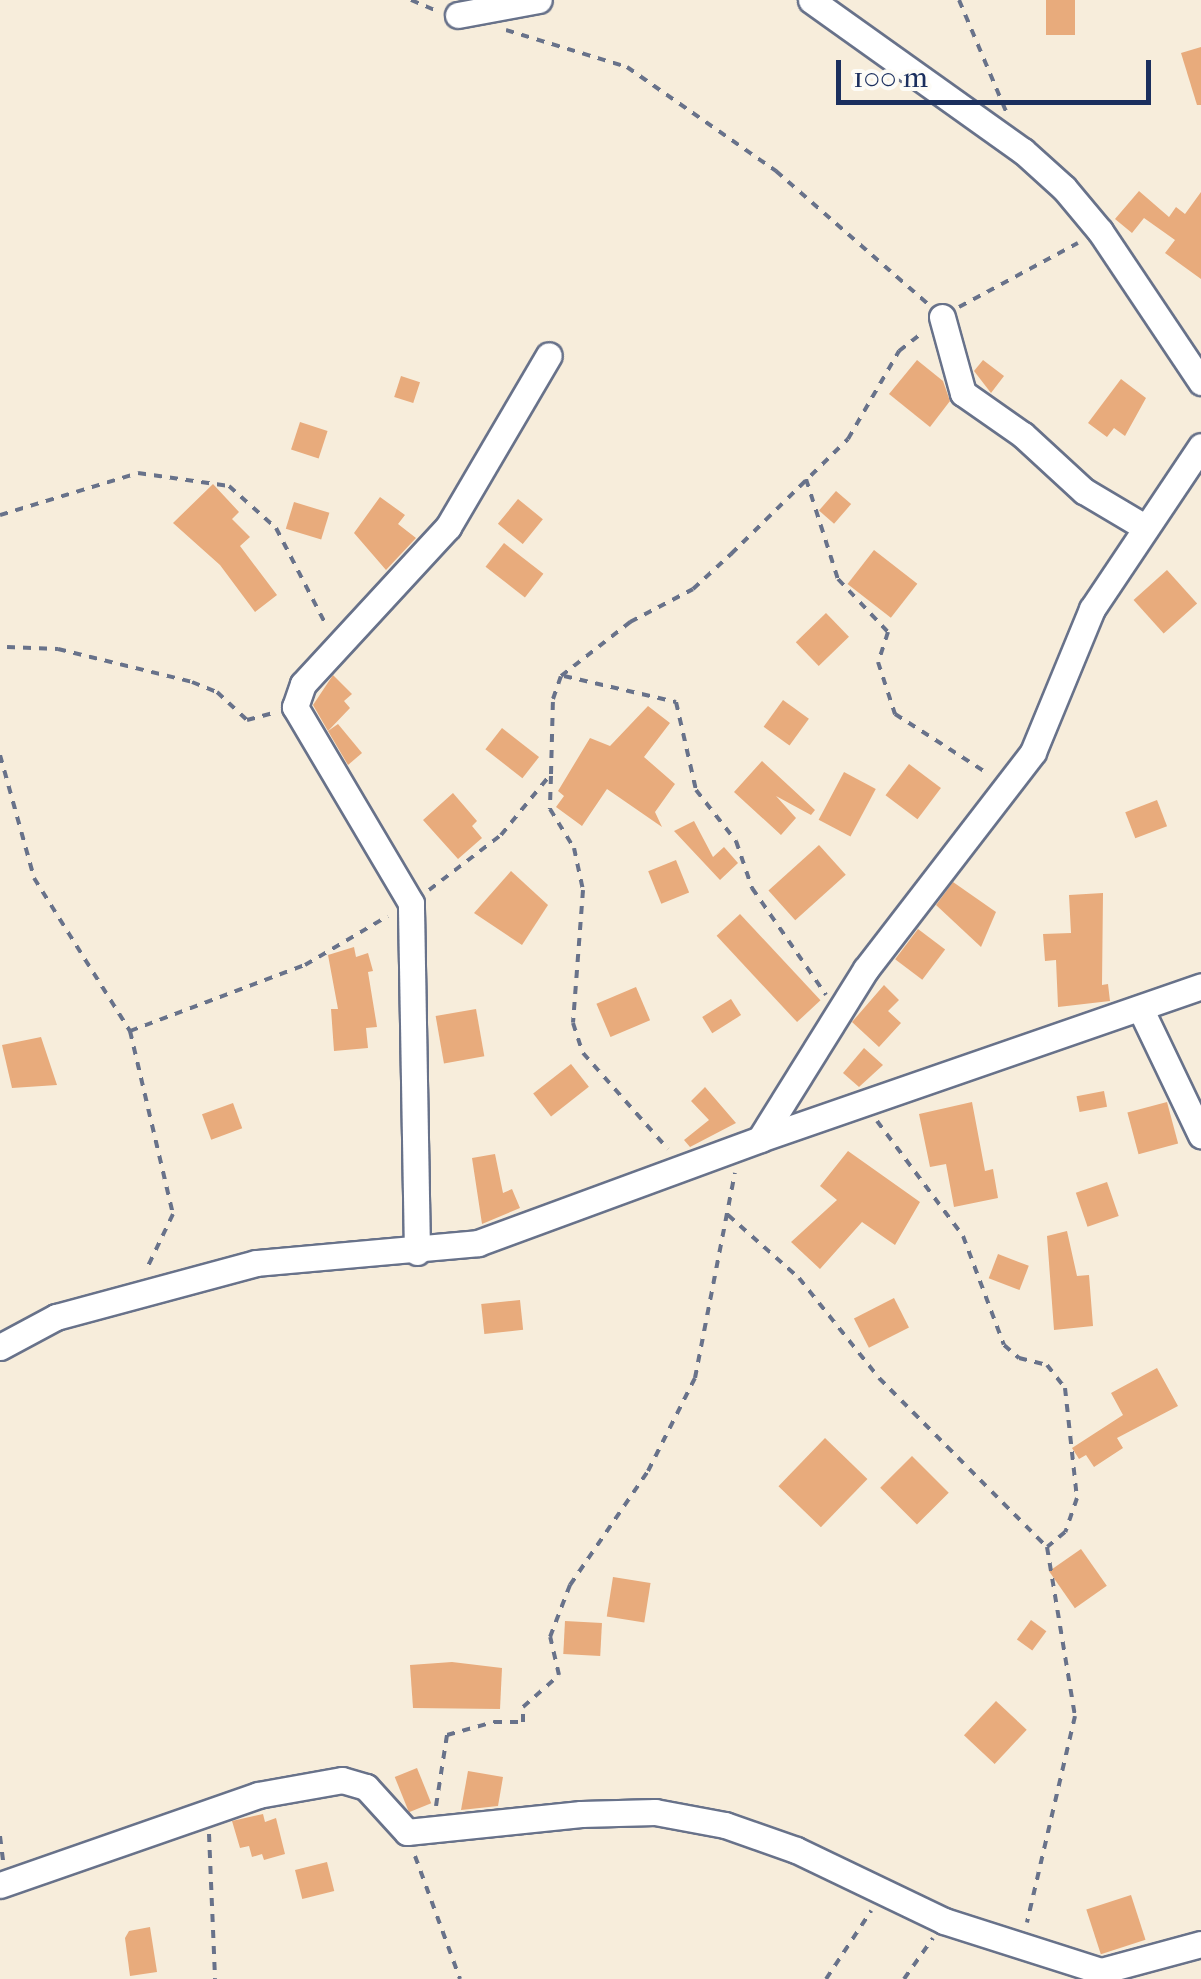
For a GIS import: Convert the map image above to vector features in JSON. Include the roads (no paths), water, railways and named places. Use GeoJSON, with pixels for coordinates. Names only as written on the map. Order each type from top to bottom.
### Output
{"type":"FeatureCollection","features":[{"type":"Feature","properties":{"kind":"street"},"geometry":{"type":"LineString","coordinates":[[458,16],[539,0]]}},
{"type":"Feature","properties":{"kind":"street"},"geometry":{"type":"LineString","coordinates":[[812,0],[1022,151],[1100,230],[1201,382]]}},
{"type":"Feature","properties":{"kind":"street"},"geometry":{"type":"LineString","coordinates":[[942,317],[962,393],[1023,436],[1084,492],[1143,526]]}},
{"type":"Feature","properties":{"kind":"street"},"geometry":{"type":"LineString","coordinates":[[417,1252],[410,903],[295,706],[303,684],[338,652],[448,527],[549,355]]}},
{"type":"Feature","properties":{"kind":"street"},"geometry":{"type":"LineString","coordinates":[[748,1144],[837,1011],[966,832],[1008,786],[1050,719],[1092,609],[1143,526],[1201,446]]}},
{"type":"Feature","properties":{"kind":"street"},"geometry":{"type":"LineString","coordinates":[[0,1347],[56,1317],[256,1263],[417,1252],[478,1243],[860,1104],[1141,1010],[1201,986]]}},
{"type":"Feature","properties":{"kind":"street"},"geometry":{"type":"LineString","coordinates":[[1141,1010],[1201,1134]]}},
{"type":"Feature","properties":{"kind":"street"},"geometry":{"type":"LineString","coordinates":[[0,1886],[304,1782],[342,1780],[366,1788],[407,1832],[433,1835],[581,1814],[656,1812],[725,1825],[796,1850],[944,1922],[1104,1975],[1201,1944]]}}]}
